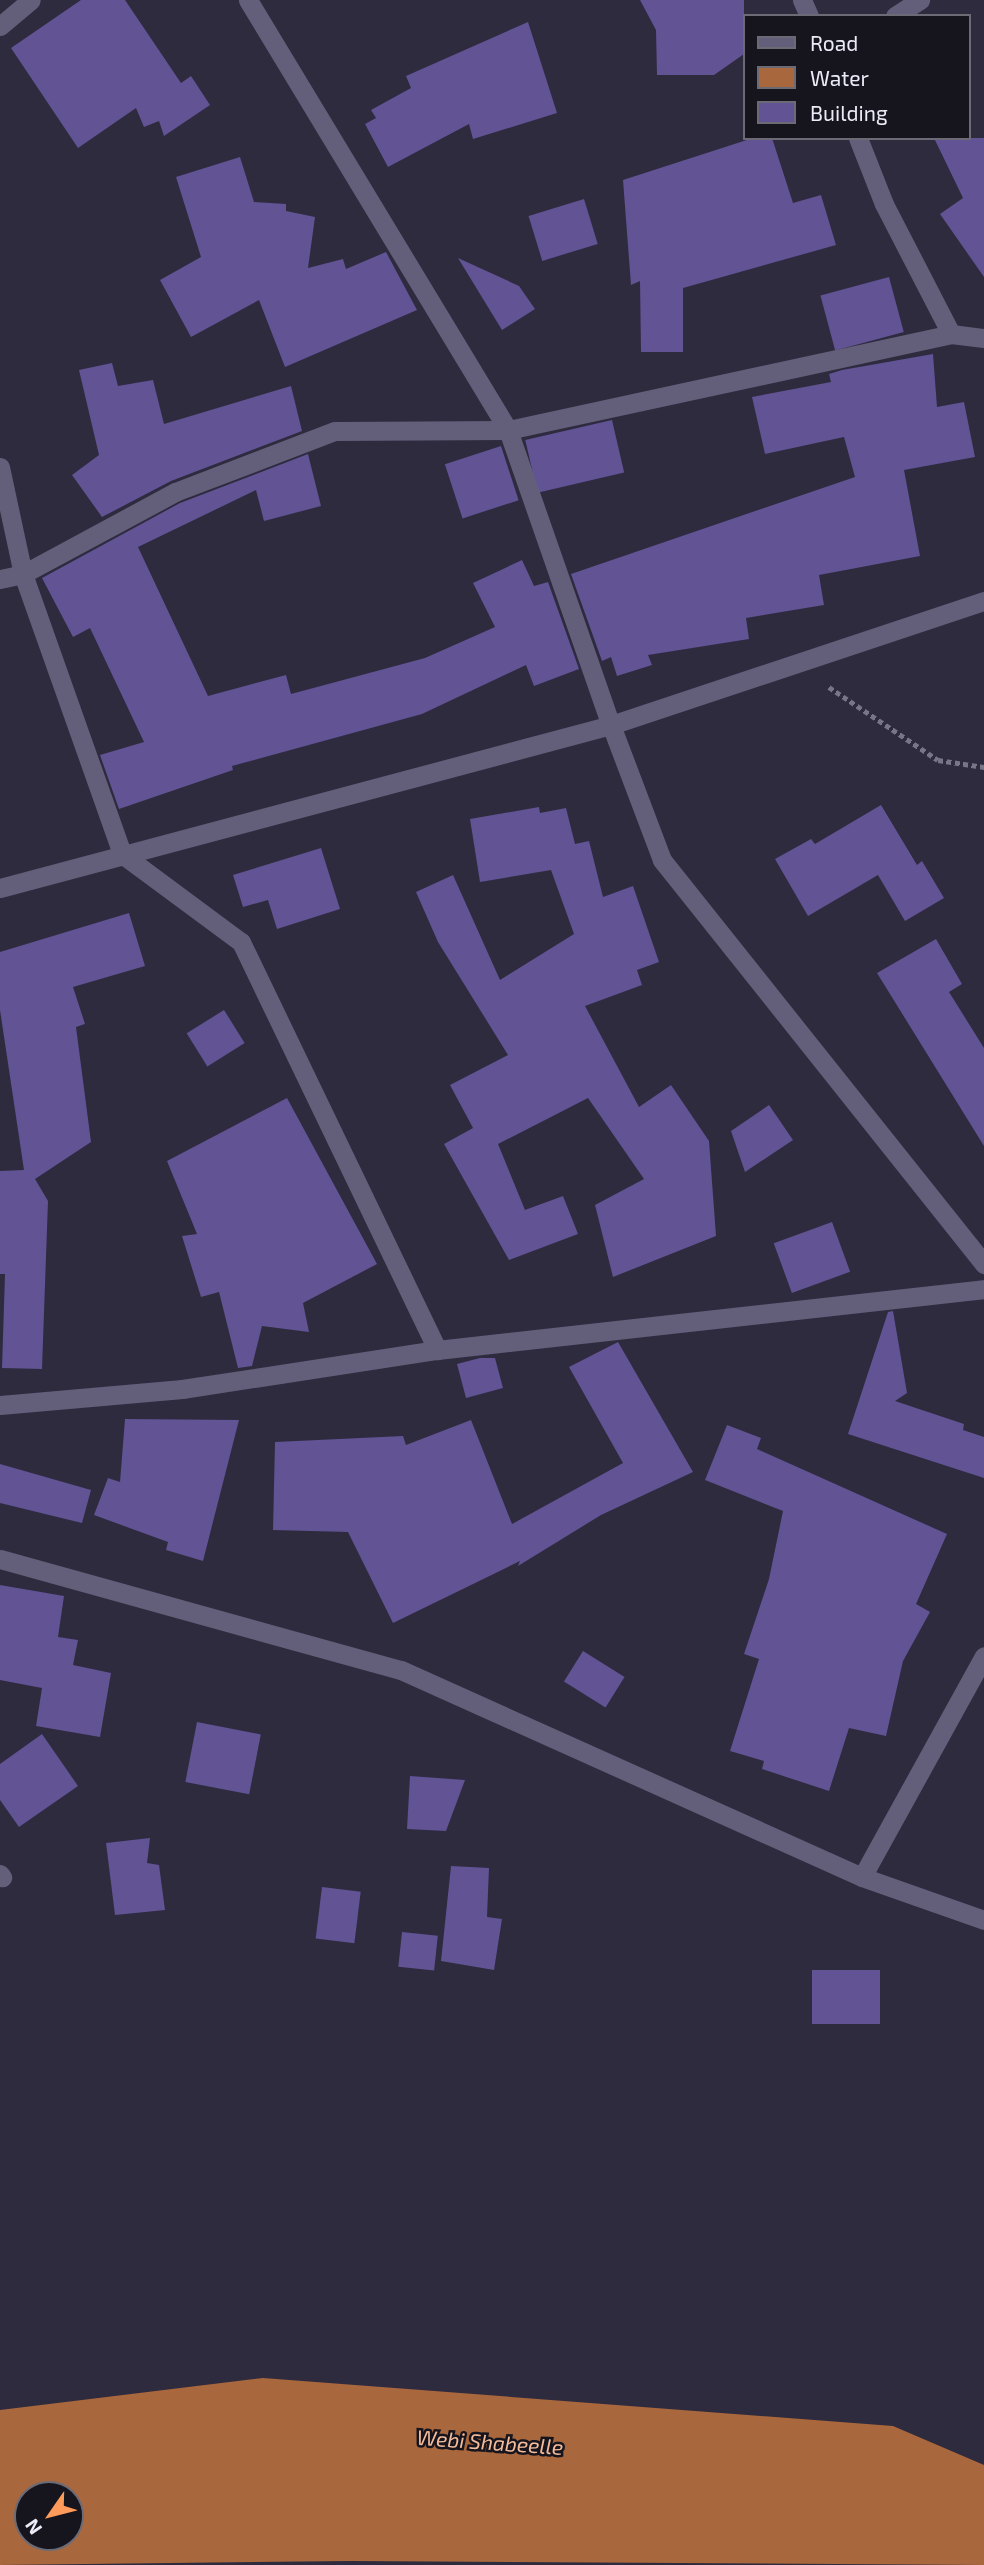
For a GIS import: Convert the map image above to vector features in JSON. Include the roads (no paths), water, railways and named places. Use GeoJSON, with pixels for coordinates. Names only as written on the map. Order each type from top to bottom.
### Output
{"type":"FeatureCollection","features":[{"type":"Feature","properties":{"kind":"street"},"geometry":{"type":"LineString","coordinates":[[0,26],[31,0]]}},
{"type":"Feature","properties":{"kind":"street"},"geometry":{"type":"LineString","coordinates":[[248,0],[508,430],[611,725],[662,860],[984,1264]]}},
{"type":"Feature","properties":{"kind":"street"},"geometry":{"type":"LineString","coordinates":[[898,14],[920,0]]}},
{"type":"Feature","properties":{"kind":"street"},"geometry":{"type":"LineString","coordinates":[[859,140],[884,204],[951,334]]}},
{"type":"Feature","properties":{"kind":"street"},"geometry":{"type":"LineString","coordinates":[[0,579],[23,574],[174,492],[335,431],[508,430],[951,334],[984,338]]}},
{"type":"Feature","properties":{"kind":"street"},"geometry":{"type":"LineString","coordinates":[[0,467],[23,574],[122,854],[241,942],[437,1350]]}},
{"type":"Feature","properties":{"kind":"street"},"geometry":{"type":"LineString","coordinates":[[0,888],[611,725],[984,601]]}},
{"type":"Feature","properties":{"kind":"street"},"geometry":{"type":"LineString","coordinates":[[0,1405],[182,1389],[437,1350],[984,1289]]}},
{"type":"Feature","properties":{"kind":"street"},"geometry":{"type":"LineString","coordinates":[[0,1559],[401,1670],[862,1877],[984,1920]]}},
{"type":"Feature","properties":{"kind":"street"},"geometry":{"type":"LineString","coordinates":[[862,1877],[984,1656]]}},
{"type":"Feature","properties":{"kind":"water","name":"Webi Shabeelle"},"geometry":{"type":"Polygon","coordinates":[[[263,2378],[893,2426],[984,2465],[984,2565],[350,2561],[0,2565],[0,2410],[263,2378]]]}}]}
